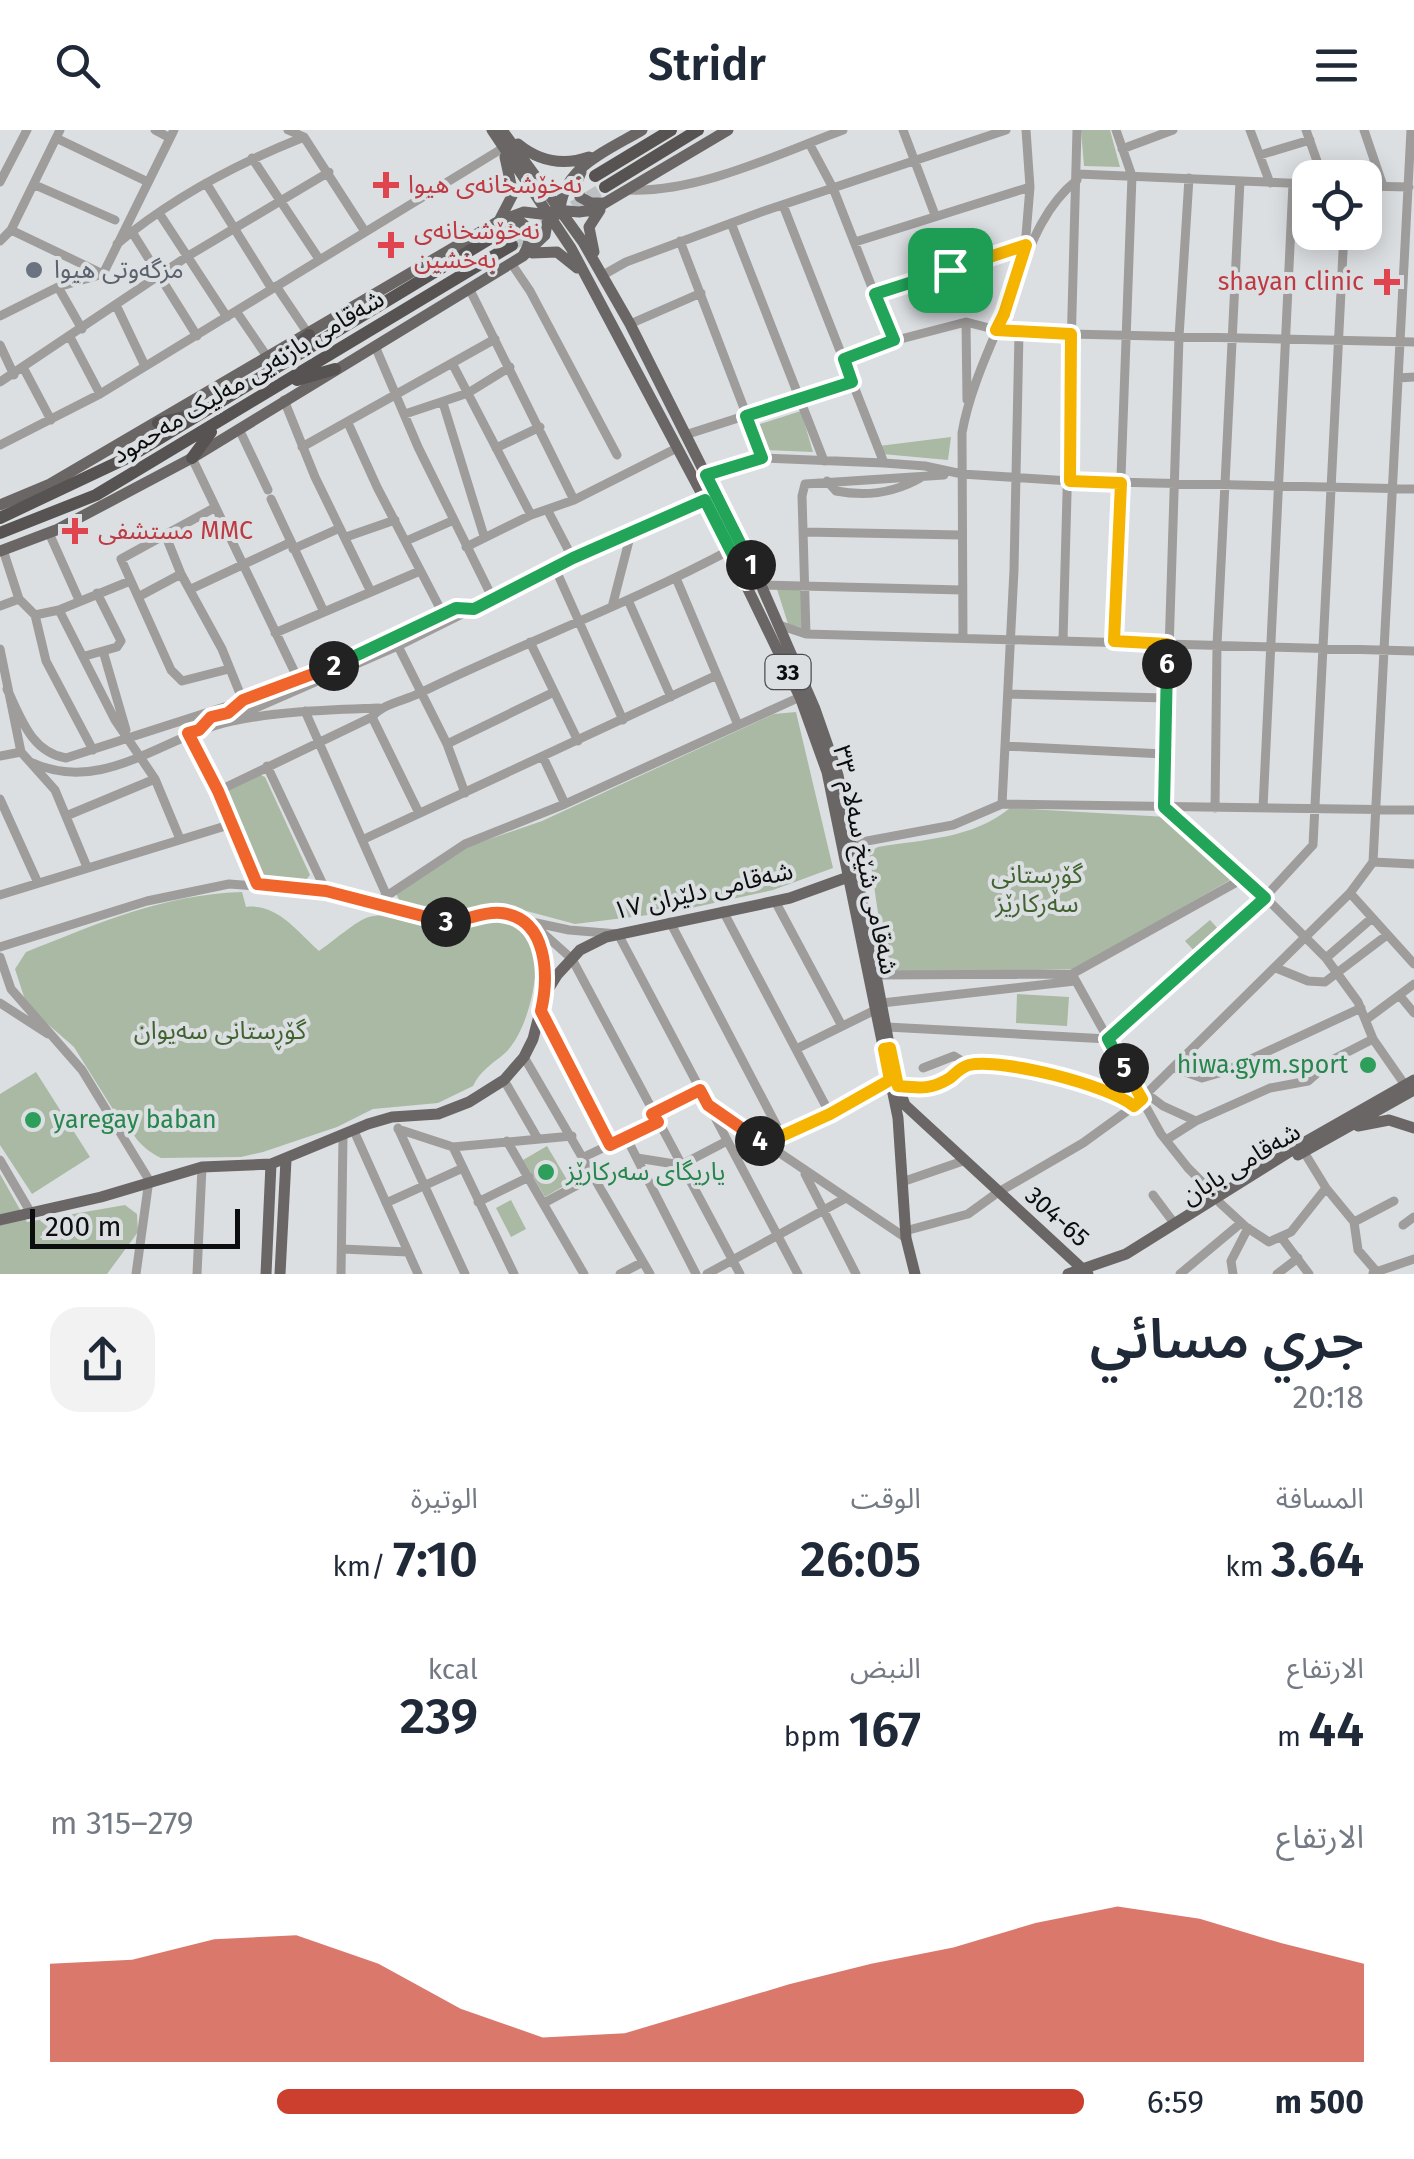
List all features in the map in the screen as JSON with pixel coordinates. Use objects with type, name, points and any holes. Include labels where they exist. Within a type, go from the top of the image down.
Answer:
[{"type":"highway","points":[[600,182],[672,130]]},
{"type":"highway","points":[[600,182],[698,130]]},
{"type":"highway","name":"شەقامی بازنەیی مەلیک مەحمود","points":[[0,532],[11,519],[201,414],[268,365],[501,225]]},
{"type":"highway","name":"شەقامی بازنەیی مەلیک مەحمود","points":[[11,519],[96,495],[512,245]]},
{"type":"highway","points":[[268,365],[309,334]]},
{"type":"highway","points":[[280,384],[336,369]]},
{"type":"highway","points":[[158,422],[201,414]]},
{"type":"highway","points":[[192,458],[217,424]]},
{"type":"main road","name":"شەقامی شێخ سەلام ٣٣","points":[[492,130],[537,189]]},
{"type":"main road","name":"شەقامی شێخ سەلام ٣٣","points":[[502,130],[554,214],[601,272],[630,324],[706,475],[755,586],[827,772],[877,974],[878,1007],[887,1027],[887,1048]]},
{"type":"main road","points":[[502,130],[531,154],[558,162],[585,158],[642,130]]},
{"type":"main road","points":[[2,551],[50,532],[192,458],[523,256],[544,236],[563,188],[600,182],[628,190],[728,130]]},
{"type":"main road","points":[[309,334],[524,212],[586,211],[625,140]]},
{"type":"main road","points":[[501,225],[512,194],[503,148]]},
{"type":"main road","points":[[600,182],[589,226],[601,272]]},
{"type":"main road","points":[[501,225],[516,220],[528,226],[530,240],[523,256]]},
{"type":"main road","name":"شەقامی شێخ سەلام ٣٣","points":[[577,245],[586,276],[730,550],[778,624],[838,775],[853,875],[894,1083],[905,1234],[915,1274]]},
{"type":"main road","points":[[523,256],[557,252],[586,276]]},
{"type":"main road","points":[[0,504],[50,484],[268,365]]},
{"type":"main road","name":"شەقامی دلێران ١٧","points":[[0,1220],[202,1168],[271,1164],[392,1117],[438,1114],[469,1102],[504,1080],[524,1057],[544,996],[557,974],[580,950],[618,934],[776,900],[853,875]]},
{"type":"main road","name":"304-65","points":[[894,1083],[917,1118],[1087,1273]]},
{"type":"main road","points":[[1068,1274],[1087,1273],[1174,1223],[1222,1203],[1410,1087],[1414,1110]]},
{"type":"main road","name":"شەقامی بابان","points":[[1087,1273],[1130,1260],[1410,1087]]},
{"type":"main road","points":[[898,1130],[904,1122],[917,1118]]},
{"type":"main road","points":[[1308,1149],[1372,1121],[1393,1120],[1414,1128]]},
{"type":"main road","points":[[280,1274],[286,1160]]},
{"type":"main road","points":[[266,1274],[271,1164]]},
{"type":"street","points":[[0,182],[27,130]]},
{"type":"street","points":[[0,316],[58,287],[103,274],[172,134],[155,130]]},
{"type":"street","points":[[288,130],[304,137],[364,230]]},
{"type":"street","points":[[628,190],[679,186],[843,130]]},
{"type":"street","points":[[903,130],[935,215]]},
{"type":"street","points":[[601,272],[680,241],[1006,130]]},
{"type":"street","points":[[1021,267],[1030,188],[1026,130]]},
{"type":"street","points":[[1063,640],[1078,130]]},
{"type":"street","points":[[1114,641],[1132,176],[1116,130]]},
{"type":"street","points":[[1122,149],[1173,130]]},
{"type":"street","points":[[1250,130],[1270,183]]},
{"type":"street","points":[[1364,130],[1383,186],[1409,187]]},
{"type":"street","points":[[708,1105],[844,1199],[905,1234],[968,1214],[997,1192],[1083,1143],[1141,1100],[1350,893],[1373,862],[1397,342],[1410,234],[1411,130]]},
{"type":"street","points":[[0,242],[11,230],[58,134],[148,182]]},
{"type":"street","points":[[1260,155],[1308,135],[1317,160]]},
{"type":"street","points":[[128,230],[252,158],[304,137]]},
{"type":"street","points":[[809,143],[833,188],[894,340]]},
{"type":"street","points":[[0,445],[100,394],[503,148]]},
{"type":"street","points":[[252,158],[318,260]]},
{"type":"street","points":[[0,382],[188,256],[329,172]]},
{"type":"street","points":[[962,638],[962,433],[968,402],[1021,267],[1062,192],[1077,177],[1292,184]]},
{"type":"street","points":[[1188,178],[1178,336],[1164,807],[1326,958],[1368,1019],[1373,1039],[1410,1087]]},
{"type":"street","points":[[1215,808],[1217,645],[1240,181]]},
{"type":"street","points":[[206,183],[309,334]]},
{"type":"street","points":[[35,185],[115,220]]},
{"type":"street","points":[[854,242],[1030,188]]},
{"type":"street","points":[[783,205],[884,463]]},
{"type":"street","points":[[1263,808],[1292,206]]},
{"type":"street","points":[[159,213],[268,365]]},
{"type":"street","points":[[732,223],[824,461]]},
{"type":"street","points":[[11,230],[103,274]]},
{"type":"street","points":[[128,230],[197,336]]},
{"type":"street","points":[[680,241],[762,458]]},
{"type":"street","points":[[875,294],[1026,245]]},
{"type":"street","points":[[887,1027],[1108,1039],[1265,898],[1313,844],[1343,250]]},
{"type":"street","points":[[511,263],[530,291],[617,456]]},
{"type":"street","points":[[1402,282],[1414,283]]},
{"type":"street","points":[[58,287],[82,329]]},
{"type":"street","points":[[469,288],[574,500]]},
{"type":"street","points":[[630,324],[701,294]]},
{"type":"street","points":[[116,306],[145,366]]},
{"type":"street","points":[[844,359],[894,340],[966,322],[1019,332],[1414,342]]},
{"type":"street","points":[[966,322],[968,402]]},
{"type":"street","points":[[1002,804],[1019,332]]},
{"type":"street","points":[[70,337],[100,394]]},
{"type":"street","points":[[302,446],[495,338]]},
{"type":"street","points":[[0,344],[14,374]]},
{"type":"street","points":[[375,346],[493,599]]},
{"type":"street","points":[[452,363],[530,515]]},
{"type":"street","points":[[405,414],[468,393],[510,367]]},
{"type":"street","points":[[24,368],[51,420]]},
{"type":"street","points":[[1398,378],[1414,378]]},
{"type":"street","points":[[685,435],[852,382]]},
{"type":"street","points":[[284,400],[371,592]]},
{"type":"street","points":[[443,403],[484,536]]},
{"type":"street","points":[[348,423],[443,614]]},
{"type":"street","points":[[496,448],[540,428]]},
{"type":"street","points":[[239,429],[324,612]]},
{"type":"street","points":[[466,546],[530,515],[574,500],[677,448]]},
{"type":"street","points":[[192,458],[298,680]]},
{"type":"street","points":[[706,475],[762,458],[925,466],[962,474]]},
{"type":"street","points":[[794,660],[796,645],[806,634],[805,484],[962,474],[1121,483],[1414,489]]},
{"type":"street","points":[[236,720],[398,646],[573,558],[705,500]]},
{"type":"street","points":[[406,541],[475,506]]},
{"type":"street","points":[[214,508],[122,558],[171,670],[182,682],[229,668]]},
{"type":"street","points":[[548,511],[573,558]]},
{"type":"street","points":[[191,589],[240,564],[291,546],[395,520]]},
{"type":"street","points":[[50,532],[79,600]]},
{"type":"street","points":[[804,532],[961,535]]},
{"type":"street","points":[[612,607],[631,533]]},
{"type":"street","points":[[165,534],[180,574],[191,589],[243,700]]},
{"type":"street","points":[[218,791],[471,667],[628,600],[730,550]]},
{"type":"street","points":[[2,551],[19,600],[35,615],[46,662],[93,750]]},
{"type":"street","points":[[556,568],[623,720]]},
{"type":"street","points":[[275,633],[420,571]]},
{"type":"street","points":[[138,597],[180,574]]},
{"type":"street","points":[[676,578],[738,726]]},
{"type":"street","points":[[35,615],[59,610],[130,581]]},
{"type":"street","points":[[755,586],[962,590]]},
{"type":"street","points":[[84,656],[117,647],[121,642],[97,593]]},
{"type":"street","points":[[0,606],[19,600]]},
{"type":"street","points":[[628,600],[672,697]]},
{"type":"street","points":[[0,648],[7,689],[24,726],[47,753],[66,758],[298,680],[456,608],[474,609]]},
{"type":"street","points":[[59,610],[116,720],[155,779],[180,839]]},
{"type":"street","points":[[778,624],[806,634],[1414,651]]},
{"type":"street","points":[[530,642],[578,741]]},
{"type":"street","points":[[398,646],[447,744],[465,793]]},
{"type":"street","points":[[104,651],[127,736]]},
{"type":"street","points":[[362,840],[717,675]]},
{"type":"street","points":[[7,689],[5,713],[21,752],[55,790],[87,867]]},
{"type":"street","points":[[447,744],[554,692]]},
{"type":"street","points":[[1008,694],[1166,698]]},
{"type":"street","points":[[376,903],[465,844],[800,698]]},
{"type":"street","points":[[194,731],[243,700]]},
{"type":"street","points":[[33,763],[66,773],[96,772],[142,757],[194,731],[236,720],[305,711],[376,713]]},
{"type":"street","points":[[305,711],[386,894]]},
{"type":"street","points":[[376,713],[419,813]]},
{"type":"street","points":[[194,731],[257,884]]},
{"type":"street","points":[[1006,746],[1164,754]]},
{"type":"street","points":[[0,756],[21,752]]},
{"type":"street","points":[[544,756],[564,804]]},
{"type":"street","points":[[266,766],[326,891]]},
{"type":"street","points":[[66,816],[155,779]]},
{"type":"street","points":[[0,799],[38,884]]},
{"type":"street","points":[[851,844],[953,826],[1002,804],[1414,810]]},
{"type":"street","points":[[0,895],[232,824]]},
{"type":"street","points":[[1373,862],[1414,864]]},
{"type":"street","points":[[796,1049],[878,1007],[1073,978],[1244,878]]},
{"type":"street","points":[[0,947],[163,897],[229,884],[326,891],[448,922],[502,913],[569,930],[618,934],[798,1274]]},
{"type":"street","points":[[1350,893],[1414,964]]},
{"type":"street","points":[[776,900],[842,1026]]},
{"type":"street","points":[[723,911],[830,1114]]},
{"type":"street","points":[[1326,958],[1372,918]]},
{"type":"street","points":[[524,921],[572,959],[740,1274]]},
{"type":"street","points":[[524,921],[540,942],[544,996]]},
{"type":"street","points":[[670,922],[782,1136]]},
{"type":"street","points":[[1276,968],[1318,983],[1338,975],[1387,934]]},
{"type":"street","points":[[0,957],[11,988],[82,1070],[149,1180],[136,1274]]},
{"type":"street","points":[[877,974],[1073,978]]},
{"type":"street","points":[[1073,978],[1166,1140],[1244,1226],[1269,1242],[1282,1237],[1291,1232],[1326,1188]]},
{"type":"street","points":[[1368,1019],[1414,984]]},
{"type":"street","points":[[11,988],[0,999],[54,1038]]},
{"type":"street","points":[[1400,996],[1414,1014]]},
{"type":"street","points":[[1174,1068],[1202,1078],[1224,1072],[1361,1008]]},
{"type":"street","points":[[541,1011],[610,1145]]},
{"type":"street","points":[[1166,1140],[1196,1121],[1270,1088],[1308,1081],[1332,1060],[1373,1039]]},
{"type":"street","points":[[923,1068],[954,1056],[969,1065],[1026,1070],[1083,1082],[1163,1106],[1196,1121]]},
{"type":"street","points":[[524,1057],[650,1274]]},
{"type":"street","points":[[736,1158],[894,1083],[924,1089],[935,1087],[969,1065]]},
{"type":"street","points":[[504,1080],[538,1139]]},
{"type":"street","points":[[584,1157],[626,1138],[700,1090]]},
{"type":"street","points":[[392,1117],[465,1274]]},
{"type":"street","points":[[398,1130],[454,1147],[572,1136]]},
{"type":"street","points":[[348,1133],[418,1274]]},
{"type":"street","points":[[340,1274],[348,1133]]},
{"type":"street","points":[[626,1138],[696,1274]]},
{"type":"street","points":[[636,1158],[681,1165],[727,1141]]},
{"type":"street","points":[[507,1142],[584,1274]]},
{"type":"street","points":[[454,1147],[514,1274]]},
{"type":"street","points":[[1308,1149],[1326,1188],[1354,1222],[1358,1250],[1373,1272],[1414,1260]]},
{"type":"street","points":[[0,1160],[32,1213]]},
{"type":"street","points":[[902,1182],[964,1161]]},
{"type":"street","points":[[198,1274],[202,1168]]},
{"type":"street","points":[[386,1203],[463,1168]]},
{"type":"street","points":[[804,1172],[856,1274]]},
{"type":"street","points":[[544,1204],[594,1176]]},
{"type":"street","points":[[478,1202],[529,1178]]},
{"type":"street","points":[[1154,1195],[1174,1223]]},
{"type":"street","points":[[708,1274],[844,1199]]},
{"type":"street","points":[[1354,1222],[1394,1201]]},
{"type":"street","points":[[1403,1225],[1414,1217]]},
{"type":"street","points":[[1180,1274],[1244,1226]]},
{"type":"street","points":[[1233,1274],[1231,1261],[1244,1226]]},
{"type":"street","points":[[1282,1237],[1308,1274]]},
{"type":"street","points":[[342,1249],[408,1252]]},
{"type":"street","points":[[1277,1274],[1298,1258]]},
{"type":"street","points":[[620,1274],[643,1262]]},
{"type":"green space","points":[[1081,130],[1110,130],[1120,167],[1084,166]]},
{"type":"green space","points":[[801,411],[813,452],[765,450],[757,425]]},
{"type":"green space","points":[[951,437],[948,460],[882,454],[879,446]]},
{"type":"green space","points":[[777,589],[801,589],[804,628],[788,624]]},
{"type":"green space","points":[[796,712],[833,868],[773,890],[673,912],[575,924],[508,906],[448,918],[402,907],[396,893],[458,850],[542,821],[774,714]]},
{"type":"green space","points":[[259,774],[265,777],[310,875],[305,881],[262,879],[225,795],[225,791]]},
{"type":"green space","name":"گۆڕستانی سەرکارێز","points":[[1010,808],[1167,817],[1232,879],[1075,969],[887,974],[869,852],[878,847],[964,832]]},
{"type":"green space","name":"گۆڕستانی سەیوان","points":[[242,892],[246,907],[277,914],[319,951],[358,922],[377,915],[450,926],[482,920],[508,923],[525,937],[534,959],[533,993],[520,1031],[510,1048],[473,1086],[438,1103],[373,1109],[337,1127],[241,1157],[161,1158],[137,1139],[122,1111],[114,1111],[74,1047],[27,1006],[15,969],[26,952],[131,912],[184,899]]},
{"type":"green space","points":[[1210,920],[1220,931],[1196,953],[1185,941]]},
{"type":"green space","points":[[1017,994],[1069,997],[1067,1026],[1016,1023]]},
{"type":"green space","name":"yaregay baban","points":[[36,1072],[90,1157],[32,1194],[0,1145],[0,1094]]},
{"type":"green space","name":"یاریگای سەرکارێز","points":[[547,1146],[569,1183],[545,1197],[523,1160]]},
{"type":"green space","points":[[0,1174],[27,1222],[125,1205],[137,1214],[138,1232],[107,1274],[0,1274]]},
{"type":"green space","points":[[511,1200],[526,1229],[511,1237],[496,1208]]},
{"type":"tunnel","points":[[512,245],[605,187]]},
{"type":"place","name":"نەخۆشخانەی هیوا","points":[[386,185]]},
{"type":"place","name":"نەخۆشخانەی بەخشین","points":[[391,245]]},
{"type":"place","name":"مزگەوتی هیوا","points":[[34,270]]},
{"type":"place","name":"shayan clinic","points":[[1387,282]]},
{"type":"place","name":"مستشفى MMC","points":[[75,531]]},
{"type":"place","name":"hiwa.gym.sport","points":[[1368,1065]]},
{"type":"place","name":"yaregay baban","points":[[33,1120]]},
{"type":"place","name":"یاریگای سەرکارێز","points":[[546,1172]]},
{"type":"route","points":[[1026,245],[1011,298],[996,330],[1071,334],[1070,481],[1121,483],[1114,641],[1167,644],[1164,807],[1265,898],[1108,1039],[1142,1099],[1134,1106],[1104,1088],[982,1064],[962,1068],[935,1087],[898,1086],[890,1048],[884,1049],[890,1080],[830,1114],[764,1144],[708,1105],[700,1090],[652,1114],[658,1122],[610,1145],[541,1011],[543,955],[540,942],[524,921],[502,913],[448,922],[326,891],[257,884],[218,791],[188,733],[199,730],[211,717],[238,707],[243,700],[326,670],[456,608],[474,609],[573,558],[705,500],[744,580],[751,581],[756,576],[706,475],[762,458],[746,416],[852,382],[844,359],[894,340],[875,294],[950,270],[1026,245]]}]
